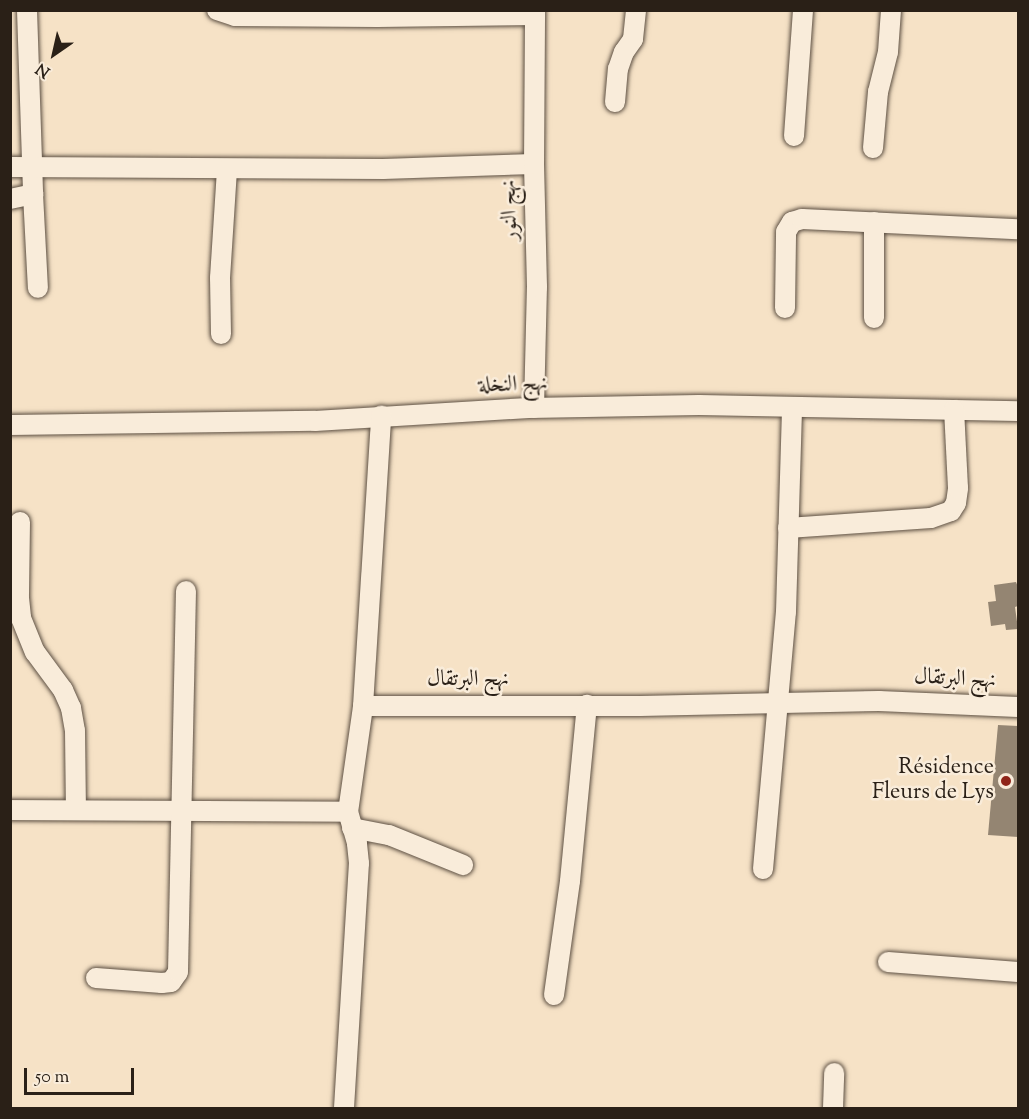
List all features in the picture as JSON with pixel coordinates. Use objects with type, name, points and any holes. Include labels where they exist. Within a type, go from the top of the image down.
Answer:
[{"type":"street","points":[[27,10],[38,288]]},
{"type":"street","points":[[217,10],[235,16],[535,13]]},
{"type":"street","points":[[615,102],[618,69],[624,52],[633,39],[636,10]]},
{"type":"street","points":[[794,136],[803,10]]},
{"type":"street","points":[[873,148],[878,92],[888,52],[891,10]]},
{"type":"street","name":"نهج النور","points":[[534,408],[537,287],[534,164],[535,13]]},
{"type":"street","points":[[10,167],[383,169],[534,164]]},
{"type":"street","points":[[221,334],[220,278],[227,169]]},
{"type":"street","points":[[10,199],[33,194]]},
{"type":"street","points":[[785,308],[786,232],[792,222],[802,219],[1018,229]]},
{"type":"street","points":[[874,222],[874,318]]},
{"type":"street","name":"نهج النخلة","points":[[10,425],[315,421],[534,408],[699,405],[1018,411]]},
{"type":"street","points":[[763,869],[780,703],[792,406]]},
{"type":"street","points":[[788,528],[931,518],[951,512],[956,503],[958,488],[954,410]]},
{"type":"street","points":[[344,1108],[359,863],[350,820],[363,706],[381,416]]},
{"type":"street","points":[[20,522],[21,618],[35,652],[63,690],[71,708],[75,731],[76,810]]},
{"type":"street","points":[[96,978],[162,983],[175,979],[178,972],[186,591]]},
{"type":"street","name":"نهج البرتقال","points":[[363,706],[923,702],[1018,707]]},
{"type":"street","points":[[554,995],[570,881],[586,705]]},
{"type":"street","points":[[10,810],[182,812],[350,820],[463,865]]},
{"type":"street","points":[[888,962],[1018,972]]},
{"type":"street","points":[[833,1108],[834,1073]]},
{"type":"building","points":[[1016,582],[1018,606],[1015,607],[1018,629],[1006,630],[1005,624],[991,626],[988,602],[996,601],[994,585]]},
{"type":"building","name":"Résidence Fleurs de Lys","points":[[998,725],[1018,726],[1018,837],[988,835]]},
{"type":"place","name":"Résidence Fleurs de Lys","points":[[1006,781]]}]
